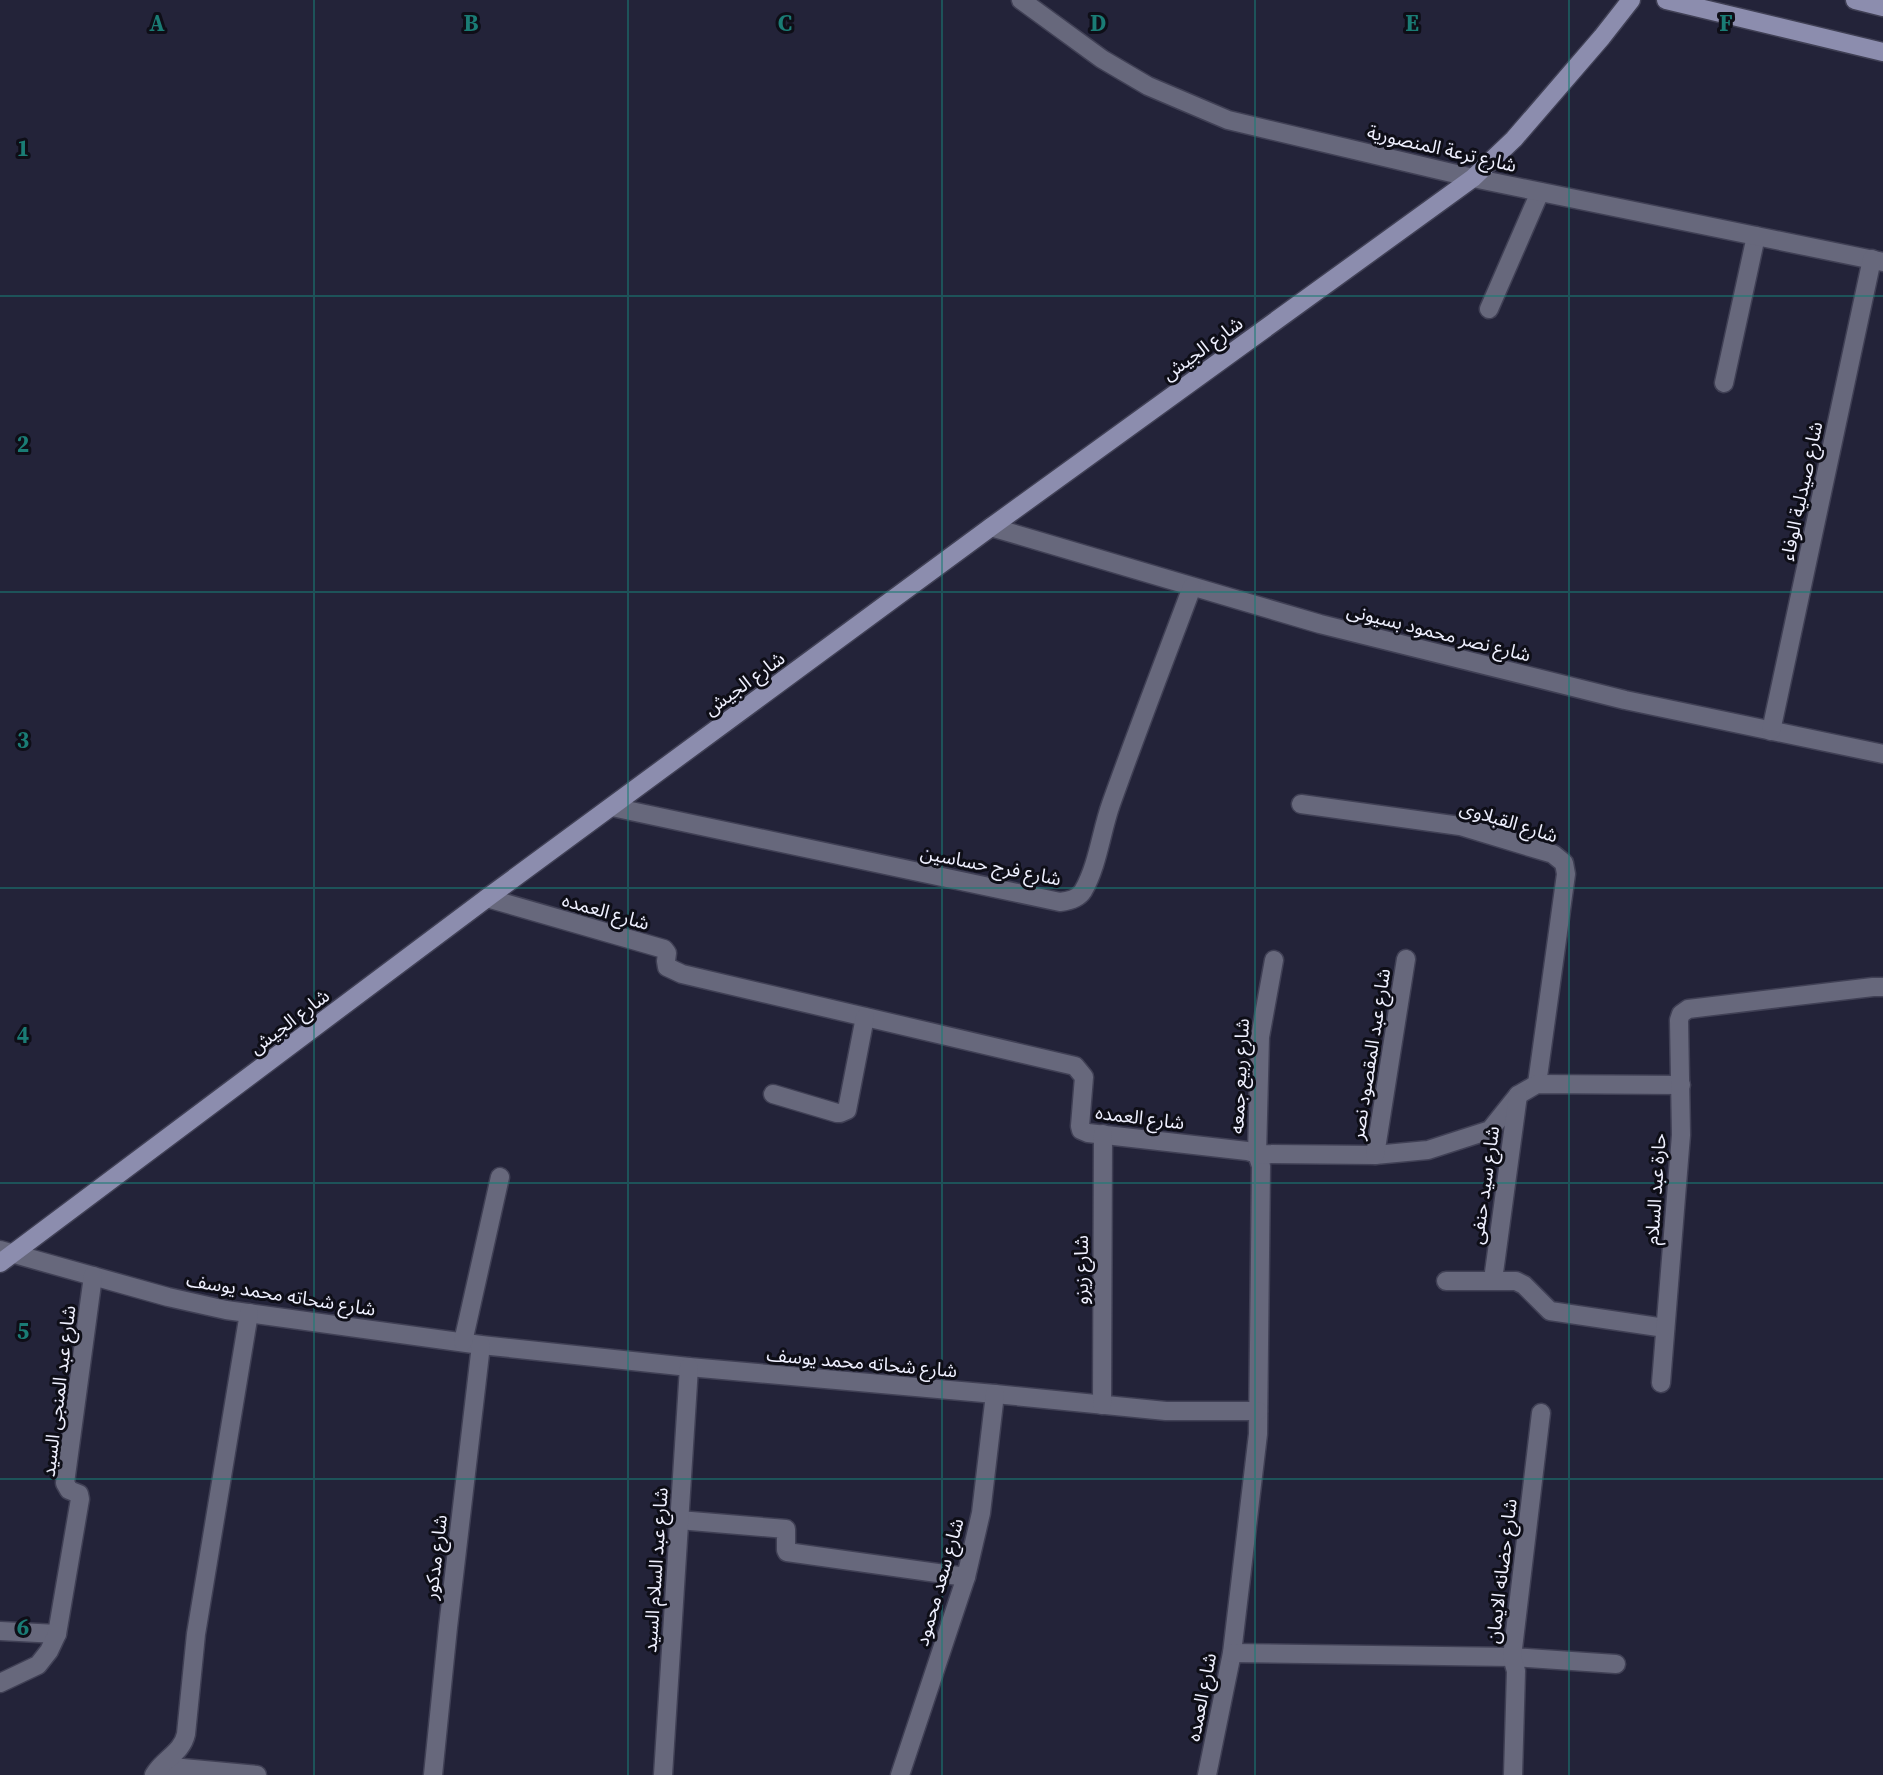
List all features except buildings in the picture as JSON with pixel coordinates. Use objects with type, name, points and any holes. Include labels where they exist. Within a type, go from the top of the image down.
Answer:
[{"type":"street","name":"شارع ترعة المنصورية","points":[[1021,0],[1113,66],[1148,86],[1228,120],[1473,178],[1877,260]]},
{"type":"street","name":"شارع الجيش","points":[[4,1256],[991,527],[1473,178],[1514,139],[1631,0]]},
{"type":"street","points":[[1666,0],[1883,52]]},
{"type":"street","points":[[1855,0],[1883,7]]},
{"type":"street","points":[[1489,309],[1540,192]]},
{"type":"street","points":[[1724,383],[1756,236]]},
{"type":"street","name":"شارع صيدلية الوفاء","points":[[1771,731],[1877,260]]},
{"type":"street","name":"شارع نصر محمود بسيونى","points":[[991,527],[1373,638],[1625,700],[1883,754]]},
{"type":"street","name":"شارع فرج حساسين","points":[[612,807],[1060,902],[1070,901],[1083,891],[1090,875],[1109,808],[1192,587]]},
{"type":"street","name":"شارع القبلاوى","points":[[1301,804],[1460,826],[1553,854],[1564,863],[1566,874],[1537,1084]]},
{"type":"street","name":"شارع العمده","points":[[487,898],[664,949],[667,953],[667,967],[682,974],[1075,1066],[1084,1077],[1081,1130],[1088,1133],[1257,1154],[1261,1166],[1258,1434],[1232,1653],[1207,1775]]},
{"type":"street","name":"شارع عبد المقصود نصر","points":[[1375,1155],[1406,959]]},
{"type":"street","name":"شارع ربيع جمعه","points":[[1257,1154],[1260,1037],[1274,960]]},
{"type":"street","name":"حارة عبد السلام","points":[[1661,1382],[1681,1135],[1681,1014],[1688,1009],[1883,987]]},
{"type":"street","points":[[773,1094],[837,1113],[846,1110],[865,1017]]},
{"type":"street","points":[[1257,1154],[1375,1155],[1428,1150],[1490,1130],[1518,1095],[1537,1084],[1681,1085]]},
{"type":"street","name":"شارع سيد حنفى","points":[[1493,1280],[1518,1095]]},
{"type":"street","name":"شارع زيزو","points":[[1102,1405],[1103,1134]]},
{"type":"street","points":[[472,1344],[500,1177]]},
{"type":"street","name":"شارع شحاته محمد يوسف","points":[[4,1256],[93,1276],[168,1297],[249,1313],[472,1344],[1166,1411],[1258,1411]]},
{"type":"street","name":"شارع عبد المنجى السيد","points":[[0,1684],[37,1665],[49,1651],[57,1634],[80,1503],[79,1494],[69,1490],[65,1483],[93,1276]]},
{"type":"street","points":[[1446,1281],[1516,1281],[1524,1285],[1550,1311],[1665,1328]]},
{"type":"street","points":[[157,1770],[181,1748],[186,1734],[196,1634],[249,1313]]},
{"type":"street","name":"شارع مدكور","points":[[433,1775],[472,1344]]},
{"type":"street","name":"شارع عبد السلام السيد","points":[[663,1775],[690,1367]]},
{"type":"street","name":"شارع سعد محمود","points":[[900,1775],[966,1577],[981,1513],[995,1394]]},
{"type":"street","name":"شارع حضانه الايمان","points":[[1513,1775],[1516,1671],[1512,1657],[1541,1413]]},
{"type":"street","points":[[679,1520],[786,1530],[788,1552],[966,1577]]},
{"type":"street","points":[[0,1631],[57,1634]]},
{"type":"street","points":[[1232,1653],[1512,1657],[1616,1664]]},
{"type":"street","points":[[157,1770],[257,1775]]}]
